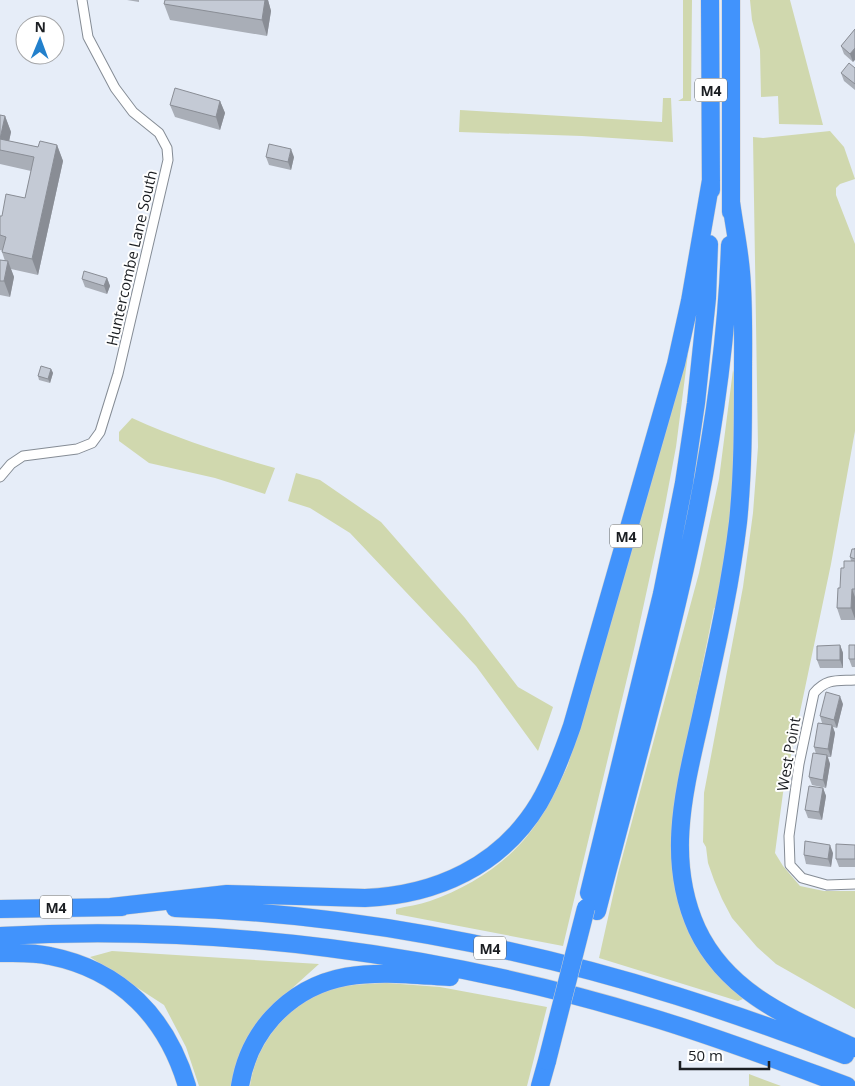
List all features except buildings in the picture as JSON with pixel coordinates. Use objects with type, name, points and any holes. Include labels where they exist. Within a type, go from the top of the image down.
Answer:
[{"type":"highway","name":"M4","points":[[540,1086],[552,1062],[591,909],[662,594],[687,465],[696,403],[707,298],[711,180],[710,0]]},
{"type":"highway","name":"M4","points":[[591,909],[665,652],[688,560],[710,438],[723,342],[730,249],[732,0]]},
{"type":"highway","name":"M4","points":[[111,906],[227,894],[356,898],[387,897],[418,892],[457,876],[481,863],[492,856],[516,833],[538,805],[545,792],[572,726],[676,364],[690,301],[711,180]]},
{"type":"highway","name":"M4","points":[[731,202],[741,271],[742,298],[743,423],[740,501],[735,546],[722,615],[681,813],[680,850],[682,882],[691,914],[706,946],[736,982],[775,1009],[855,1048]]},
{"type":"highway","name":"M4","points":[[0,909],[111,906],[191,909],[324,919],[427,935],[538,959],[676,996],[855,1058]]},
{"type":"highway","name":"M4","points":[[0,936],[112,934],[210,937],[301,945],[408,959],[513,980],[650,1017],[848,1086]]},
{"type":"highway","points":[[0,953],[38,954],[60,958],[94,970],[118,983],[146,1008],[164,1032],[176,1056],[187,1086]]},
{"type":"highway","name":"M4","points":[[240,1086],[250,1051],[270,1020],[293,999],[321,983],[348,976],[378,974],[513,980]]},
{"type":"highway","name":"M4","points":[[552,1062],[552,1086]]},
{"type":"street","name":"Huntercombe Lane South","points":[[0,477],[11,464],[23,456],[77,449],[92,443],[100,432],[118,374],[168,160],[167,148],[159,133],[133,112],[115,88],[88,37],[82,0]]},
{"type":"street","name":"West Point","points":[[855,680],[834,681],[822,684],[814,693],[799,764],[789,836],[790,865],[802,878],[827,885],[855,884]]},
{"type":"green space","points":[[683,0],[692,0],[691,101],[678,101],[683,98]]},
{"type":"green space","points":[[750,0],[790,0],[823,125],[779,124],[778,96],[761,97],[760,50],[752,20]]},
{"type":"green space","points":[[663,98],[671,98],[673,142],[582,136],[459,132],[460,110],[662,122]]},
{"type":"green space","points":[[830,131],[844,147],[855,179],[840,184],[836,188],[836,195],[855,244],[855,431],[831,564],[783,793],[775,853],[800,886],[824,891],[855,891],[855,1009],[776,964],[757,947],[732,918],[722,899],[708,863],[706,847],[703,842],[704,793],[743,587],[753,513],[758,447],[753,137],[763,138]]},
{"type":"green space","points":[[690,338],[676,447],[663,516],[635,645],[563,946],[396,914],[396,909],[444,896],[496,866],[528,835],[540,819],[555,792],[568,765]]},
{"type":"green space","points":[[733,370],[735,376],[736,443],[730,522],[718,608],[714,608],[674,804],[671,857],[673,876],[722,978],[743,999],[738,1001],[599,958],[618,873],[699,573],[719,479]]},
{"type":"green space","points":[[132,418],[202,446],[275,468],[265,494],[215,478],[149,463],[119,441],[119,432]]},
{"type":"green space","points":[[296,473],[320,480],[381,522],[465,618],[518,687],[553,707],[538,751],[476,666],[350,533],[310,508],[288,501]]},
{"type":"green space","points":[[112,951],[319,964],[288,992],[250,1034],[234,1069],[233,1086],[199,1086],[186,1047],[164,1005],[90,957]]},
{"type":"green space","points":[[387,983],[440,987],[547,1007],[527,1086],[250,1086],[258,1056],[266,1042],[275,1028],[298,1006],[312,997],[333,989]]},
{"type":"green space","points":[[749,1074],[781,1086],[749,1086]]}]
